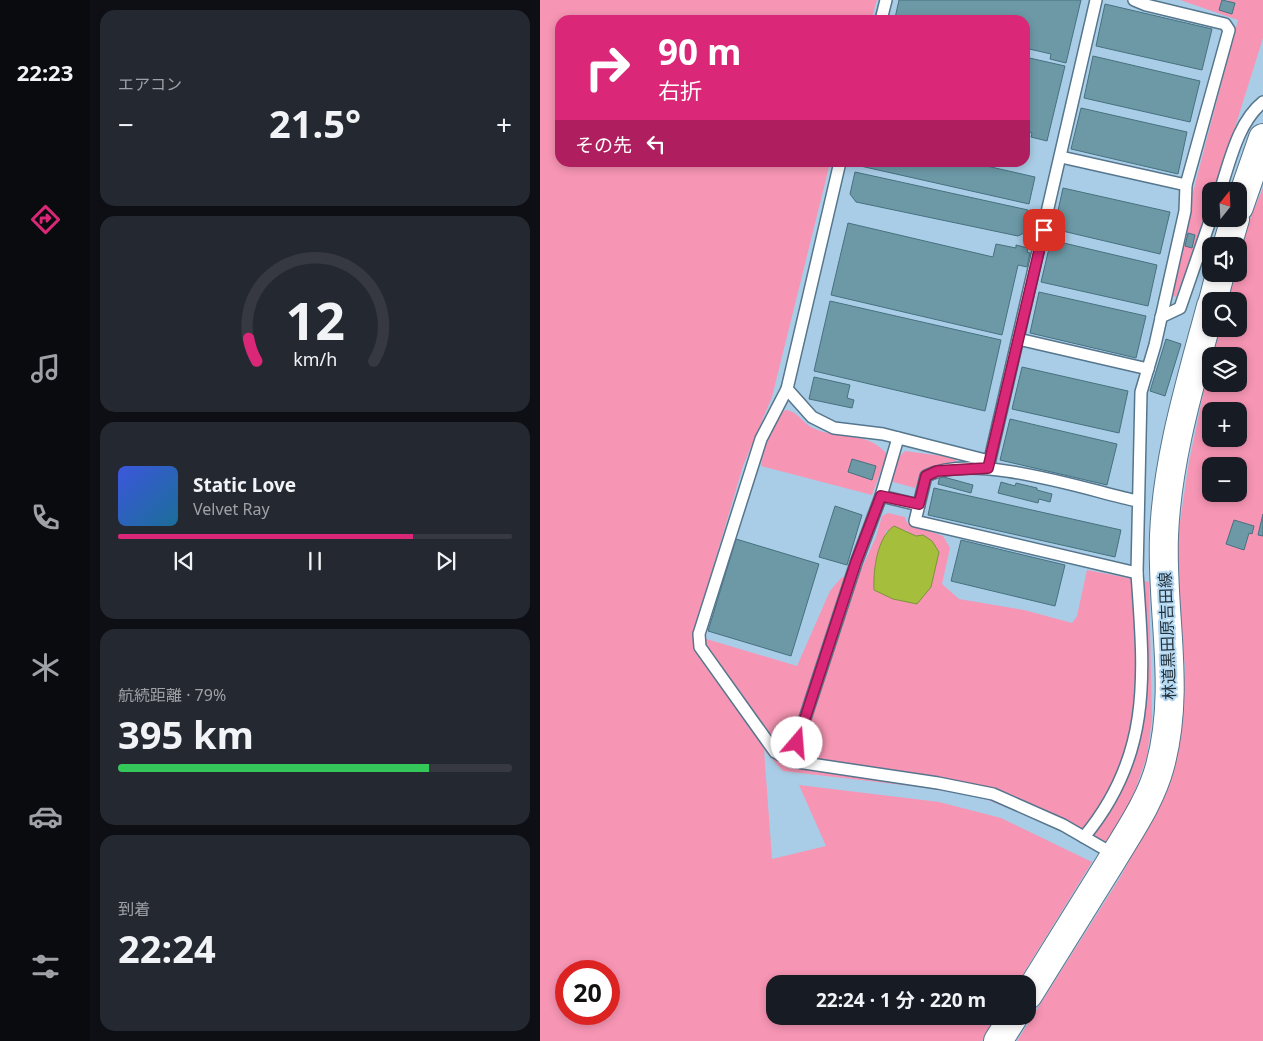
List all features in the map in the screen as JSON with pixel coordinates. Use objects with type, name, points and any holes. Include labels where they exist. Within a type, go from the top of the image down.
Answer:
[{"type":"street","points":[[1248,182],[1263,138]]},
{"type":"street","name":"林道黒田原吉田線","points":[[1036,981],[1139,815],[1160,767],[1169,716],[1171,661],[1165,526],[1172,468],[1182,417],[1203,337]]},
{"type":"street","points":[[998,1041],[1008,1025]]},
{"type":"lane","points":[[882,15],[886,0]]},
{"type":"lane","points":[[988,465],[1096,0]]},
{"type":"lane","points":[[1084,837],[1104,812],[1120,783],[1131,754],[1138,726],[1141,646],[1137,573],[1137,501],[1142,430],[1140,408],[1142,392],[1185,211],[1186,185],[1229,30],[1225,24],[1146,5],[1134,0]]},
{"type":"lane","points":[[1223,182],[1238,137],[1254,109],[1263,102]]},
{"type":"lane","points":[[1061,157],[1186,185]]},
{"type":"lane","points":[[839,167],[787,389],[761,439],[699,634],[700,647],[775,752],[791,761],[938,783],[993,794],[1034,810],[1115,856]]},
{"type":"lane","points":[[1161,317],[1180,308],[1208,228]]},
{"type":"lane","points":[[1018,340],[1148,370]]},
{"type":"lane","points":[[787,389],[812,417],[834,428],[898,438],[998,468],[1137,501]]},
{"type":"lane","points":[[791,761],[856,562],[881,496],[898,438]]},
{"type":"lane","points":[[988,465],[937,471],[926,476],[915,521],[1137,573]]},
{"type":"lane","points":[[881,496],[919,504]]},
{"type":"shaded area","points":[[540,0],[877,0],[872,15],[555,15],[555,167],[829,167],[772,397],[743,466],[693,635],[797,666],[830,591],[841,578],[862,568],[876,537],[882,516],[888,513],[905,517],[907,523],[943,536],[950,548],[942,584],[959,599],[1024,610],[1072,623],[1077,616],[1087,570],[1149,582],[1152,719],[1147,756],[1132,799],[1103,854],[1051,826],[981,797],[920,787],[783,771],[764,750],[772,859],[826,846],[799,785],[939,802],[1001,818],[1092,862],[1023,975],[766,975],[766,1025],[992,1025],[982,1041],[540,1041]],"holes":[[[906,530],[913,535],[923,535],[932,541],[874,590],[876,568],[886,531]]]},
{"type":"shaded area","points":[[1180,0],[1222,0],[1219,10],[1232,14],[1235,3],[1226,0],[1263,0],[1263,38],[1218,182],[1202,182],[1202,227],[1176,297],[1172,296],[1188,228],[1192,196],[1238,20]]},
{"type":"shaded area","points":[[1263,188],[1263,1041],[1017,1041],[1027,1025],[1036,1025],[1036,1011],[1121,876],[1168,787],[1181,726],[1185,668],[1178,587],[1178,536],[1189,462],[1204,392],[1247,392],[1247,347],[1214,347],[1217,337],[1247,337],[1247,292],[1229,292],[1232,282],[1247,282],[1247,237],[1244,237]]},
{"type":"shaded area","points":[[785,410],[796,414],[808,425],[821,431],[861,438],[879,446],[887,454],[872,495],[761,466],[768,436],[775,422]]},
{"type":"shaded area","points":[[905,451],[957,458],[955,465],[939,465],[922,472],[915,488],[890,481],[898,458]]},
{"type":"shaded area","points":[[894,526],[916,536],[923,535],[932,541],[939,552],[931,587],[917,604],[893,599],[874,590],[877,555],[888,531]]},
{"type":"building","points":[[899,0],[1081,0],[1066,63],[1050,59],[1051,54],[1030,49],[1030,15],[896,15]]},
{"type":"building","points":[[1222,0],[1235,3],[1232,14],[1219,10]]},
{"type":"building","points":[[1105,4],[1212,29],[1202,70],[1096,46]]},
{"type":"building","points":[[1093,56],[1200,81],[1190,122],[1084,98]]},
{"type":"building","points":[[1030,58],[1065,66],[1047,141],[1031,137],[1032,133],[1030,132]]},
{"type":"building","points":[[1081,108],[1187,132],[1178,174],[1071,149]]},
{"type":"building","points":[[865,167],[991,167],[1035,177],[1029,204]]},
{"type":"building","points":[[855,172],[1028,210],[1024,233],[1018,236],[856,202],[850,194]]},
{"type":"building","points":[[1063,188],[1170,212],[1160,254],[1054,229]]},
{"type":"building","points":[[848,223],[993,257],[996,244],[1028,248],[1027,252],[1030,253],[1027,267],[1018,265],[1002,335],[831,295]]},
{"type":"building","points":[[1188,233],[1195,235],[1192,248],[1185,246]]},
{"type":"building","points":[[1051,240],[1157,265],[1148,306],[1041,282]]},
{"type":"building","points":[[1039,292],[1146,316],[1136,358],[1030,333]]},
{"type":"building","points":[[830,301],[1001,340],[985,411],[814,371]]},
{"type":"building","points":[[1166,339],[1181,344],[1165,396],[1150,391]]},
{"type":"building","points":[[1022,367],[1128,391],[1119,433],[1012,409]]},
{"type":"building","points":[[814,377],[850,385],[847,398],[854,400],[852,408],[809,399]]},
{"type":"building","points":[[1010,419],[1117,444],[1107,485],[1000,460]]},
{"type":"building","points":[[852,459],[876,466],[872,480],[848,472]]},
{"type":"building","points":[[940,476],[973,485],[971,493],[938,484]]},
{"type":"building","points":[[1001,482],[1015,486],[1016,483],[1052,494],[1050,502],[1039,499],[1038,503],[998,493]]},
{"type":"building","points":[[934,488],[1121,530],[1115,557],[928,515]]},
{"type":"building","points":[[835,506],[862,515],[847,565],[819,557]]},
{"type":"building","points":[[1263,514],[1263,536],[1258,535]]},
{"type":"building","points":[[1234,520],[1254,526],[1252,534],[1249,533],[1244,550],[1226,544]]},
{"type":"building","points":[[736,539],[819,564],[791,656],[708,631]]},
{"type":"building","points":[[961,540],[1065,565],[1055,606],[951,581]]},
{"type":"route","points":[[797,743],[856,562],[881,496],[919,504],[926,476],[937,471],[988,468],[1044,230]]}]
